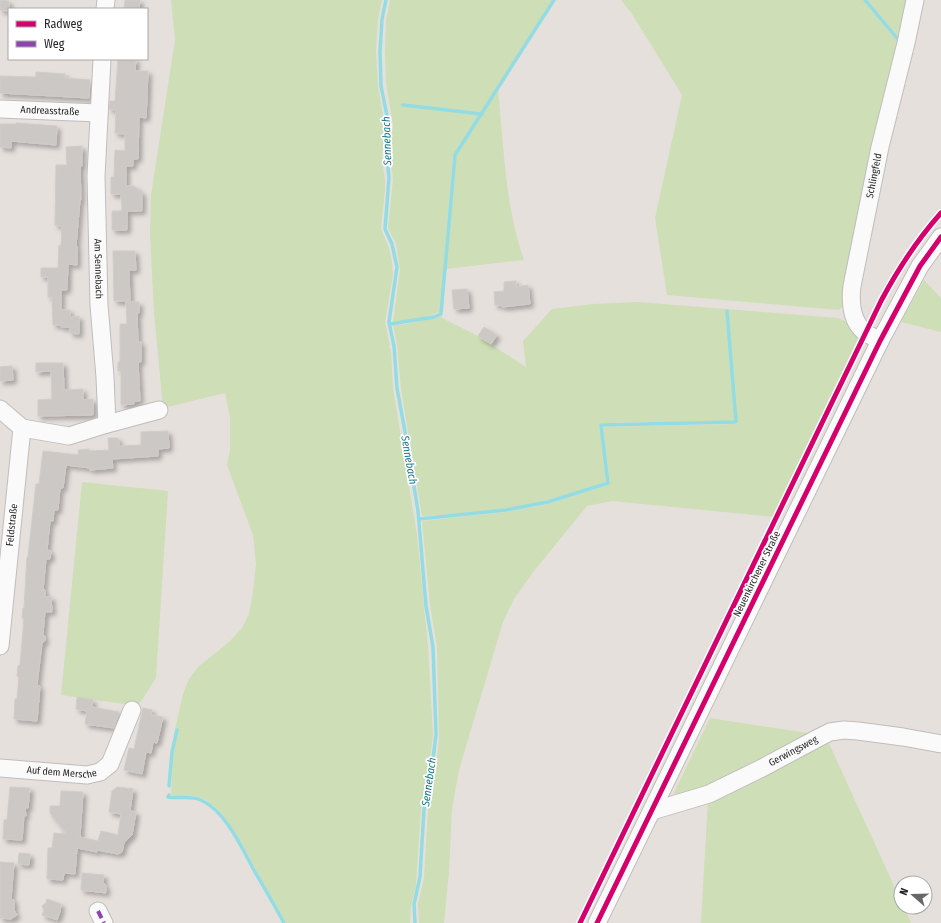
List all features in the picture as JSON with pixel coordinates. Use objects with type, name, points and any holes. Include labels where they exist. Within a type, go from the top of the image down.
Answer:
[{"type":"street","name":"Schlingfeld","points":[[880,341],[866,334],[858,326],[850,302],[880,147],[915,0]]},
{"type":"street","name":"Am Sennebach","points":[[102,60],[96,176],[99,305],[107,424]]},
{"type":"street","name":"Andreasstraße","points":[[0,109],[99,114]]},
{"type":"street","name":"Neuenkirchener Straße","points":[[597,923],[880,341],[920,266],[941,237]]},
{"type":"street","points":[[0,410],[22,428],[69,436],[159,410]]},
{"type":"street","name":"Feldstraße","points":[[0,646],[22,428]]},
{"type":"street","name":"Auf dem Mersche","points":[[0,768],[87,775],[100,772],[110,764],[132,710]]},
{"type":"street","name":"Gerwingsweg","points":[[652,811],[709,794],[830,732],[844,730],[858,731],[941,744]]},
{"type":"green space","points":[[171,0],[382,0],[378,19],[376,51],[378,86],[385,128],[382,158],[385,190],[381,229],[389,248],[393,275],[385,322],[389,347],[391,349],[393,388],[417,535],[428,647],[433,735],[427,782],[421,809],[416,885],[411,906],[410,923],[286,923],[236,834],[221,813],[213,805],[199,797],[171,795],[173,752],[178,729],[175,729],[183,694],[189,679],[198,667],[229,642],[242,628],[249,614],[256,564],[253,535],[227,465],[230,450],[230,417],[225,393],[163,408],[154,313],[150,233],[151,195],[175,40]]},
{"type":"green space","points":[[390,0],[553,0],[482,112],[402,104],[402,106],[480,115],[453,155],[440,312],[421,318],[393,322],[400,269],[396,244],[388,228],[393,179],[390,157],[393,125],[386,83],[385,53],[386,20]]},
{"type":"green space","points":[[621,0],[863,0],[901,46],[846,303],[839,310],[667,295],[655,218],[682,95],[632,14]]},
{"type":"green space","points":[[867,0],[910,0],[902,42]]},
{"type":"green space","points":[[498,90],[509,198],[524,260],[446,269],[456,156]]},
{"type":"green space","points":[[924,280],[941,298],[941,332],[901,322]]},
{"type":"green space","points":[[638,302],[838,318],[851,324],[862,336],[774,517],[612,501],[587,506],[534,571],[514,599],[503,622],[459,770],[452,809],[449,872],[444,923],[419,923],[418,904],[424,878],[428,810],[434,782],[439,740],[437,647],[430,605],[422,521],[506,512],[549,504],[610,484],[603,427],[737,424],[737,421],[600,423],[607,481],[533,504],[470,513],[422,516],[401,389],[397,345],[393,325],[406,324],[442,316],[442,318],[478,336],[526,367],[523,341],[552,309],[594,304]]},
{"type":"green space","points":[[82,482],[168,491],[156,678],[138,706],[61,695]]},
{"type":"green space","points":[[710,718],[813,734],[704,790],[679,797],[674,793]]},
{"type":"green space","points":[[827,739],[893,883],[893,915],[908,915],[911,923],[701,923],[708,799]]},
{"type":"building","points":[[0,0],[9,1],[8,11],[0,10]]},
{"type":"building","points":[[125,0],[140,0],[139,8],[124,8]]},
{"type":"building","points":[[118,60],[136,60],[135,71],[148,71],[146,118],[139,117],[138,159],[133,159],[133,166],[126,166],[126,186],[134,186],[142,193],[142,211],[127,211],[127,230],[112,230],[112,211],[122,211],[121,194],[111,194],[111,177],[114,177],[115,150],[125,151],[125,134],[115,133],[116,110],[109,109],[110,101],[115,101]]},
{"type":"building","points":[[36,72],[65,74],[65,78],[90,80],[89,98],[0,93],[0,76],[36,77]]},
{"type":"building","points":[[16,123],[57,126],[56,145],[11,141],[11,148],[0,147],[0,124]]},
{"type":"building","points":[[82,146],[82,166],[80,166],[81,200],[76,246],[77,265],[68,264],[67,290],[61,290],[61,310],[70,310],[70,317],[79,316],[79,334],[70,333],[70,327],[53,325],[52,297],[48,297],[48,277],[41,277],[41,268],[58,268],[62,226],[55,225],[56,165],[67,165],[66,147]]},
{"type":"building","points":[[113,251],[135,251],[136,270],[129,270],[130,301],[114,301]]},
{"type":"building","points":[[516,281],[516,287],[528,285],[530,304],[502,307],[502,305],[495,305],[494,292],[504,291],[504,282]]},
{"type":"building","points":[[467,289],[469,308],[454,309],[452,290]]},
{"type":"building","points":[[126,302],[139,302],[139,313],[137,313],[138,342],[141,342],[141,362],[138,362],[140,401],[134,401],[134,404],[121,405],[121,371],[118,371],[118,362],[120,362],[120,324],[127,324]]},
{"type":"building","points":[[484,327],[497,335],[491,344],[478,336]]},
{"type":"building","points":[[36,363],[63,363],[64,390],[83,389],[83,400],[93,399],[93,415],[38,416],[38,400],[52,399],[51,371],[36,372]]},
{"type":"building","points":[[12,366],[13,380],[0,381],[0,367]]},
{"type":"building","points":[[168,431],[169,448],[158,449],[158,456],[112,459],[113,468],[90,470],[90,468],[66,465],[63,488],[60,488],[58,510],[54,510],[53,521],[50,521],[47,550],[51,551],[50,559],[46,559],[43,590],[45,590],[45,597],[52,597],[52,612],[45,612],[43,634],[45,641],[42,643],[37,685],[40,686],[37,721],[14,719],[15,699],[17,699],[19,678],[17,676],[18,666],[20,665],[24,619],[22,618],[27,557],[36,484],[39,484],[43,451],[79,455],[78,450],[109,450],[108,438],[118,438],[119,446],[141,445],[141,432]]},
{"type":"building","points":[[77,697],[93,700],[92,707],[119,712],[114,728],[85,724],[87,711],[76,709]]},
{"type":"building","points":[[143,708],[152,710],[151,715],[163,717],[157,743],[153,742],[151,753],[146,752],[142,774],[124,770],[129,748],[134,749]]},
{"type":"building","points":[[10,787],[30,788],[28,808],[25,808],[26,816],[24,815],[22,840],[3,839],[4,820],[7,820]]},
{"type":"building","points":[[117,787],[133,789],[130,811],[136,812],[132,835],[124,843],[122,852],[118,854],[77,848],[75,874],[64,873],[63,880],[47,879],[48,848],[52,848],[54,833],[67,834],[50,813],[50,806],[60,806],[61,791],[83,792],[80,837],[98,841],[101,831],[118,835],[121,814],[109,812],[112,791]]},
{"type":"building","points":[[19,853],[30,854],[29,865],[18,864]]},
{"type":"building","points":[[0,862],[14,863],[11,899],[14,900],[14,910],[17,915],[11,919],[0,918]]},
{"type":"building","points":[[82,873],[104,875],[103,882],[106,886],[106,893],[81,890]]},
{"type":"building","points":[[47,899],[61,904],[57,920],[42,915],[44,910],[42,906],[46,903]]},
{"type":"waterway","name":"Sennebach","points":[[386,0],[382,19],[380,52],[381,86],[389,126],[387,158],[389,178],[385,229],[392,244],[397,267],[389,322],[394,346],[397,388],[418,511],[426,606],[433,647],[436,735],[430,782],[424,809],[420,877],[414,904],[415,923]]},
{"type":"waterway","points":[[390,324],[434,317],[441,314],[455,155],[554,0]]},
{"type":"waterway","points":[[865,0],[901,43]]},
{"type":"waterway","points":[[403,105],[482,114]]},
{"type":"waterway","points":[[419,519],[506,510],[548,502],[608,483],[601,425],[736,422],[727,311]]},
{"type":"waterway","points":[[169,786],[172,752],[177,730]]},
{"type":"waterway","points":[[169,795],[168,797],[189,797],[201,800],[210,805],[218,813],[233,832],[284,923]]},
{"type":"marked path","points":[[98,911],[104,923]]},
{"type":"cycle path","points":[[580,923],[881,301],[908,255],[941,213]]},
{"type":"cycle path","points":[[597,923],[880,341],[920,266],[941,237]]}]
